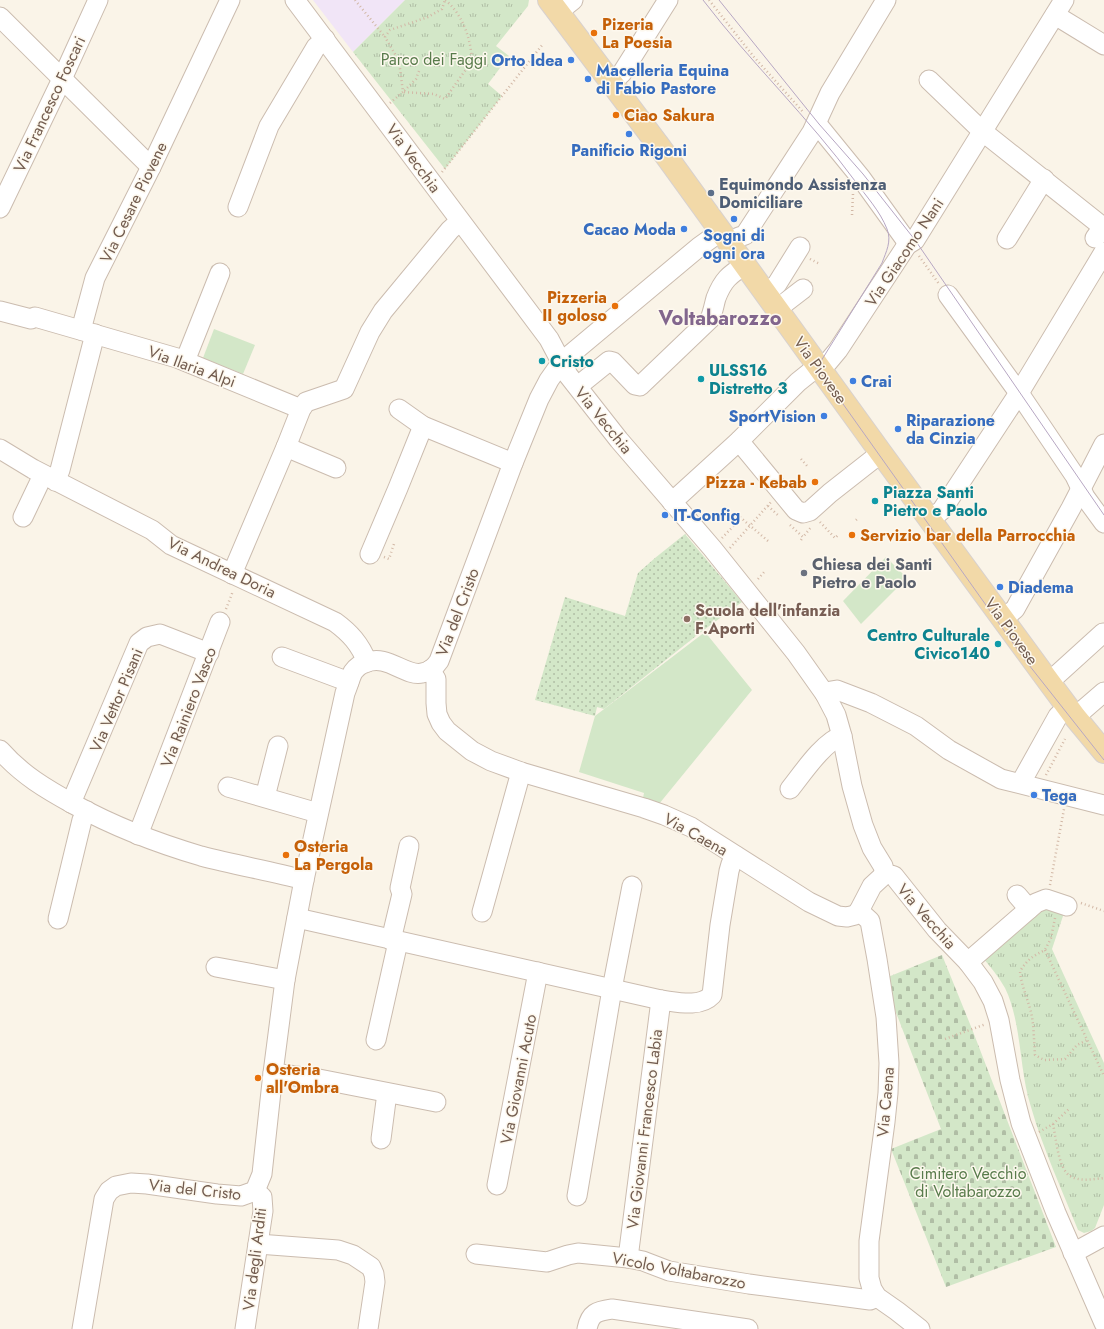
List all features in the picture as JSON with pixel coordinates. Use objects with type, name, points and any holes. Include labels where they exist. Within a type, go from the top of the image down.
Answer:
[{"type":"main road","name":"Via Piovese","points":[[564,3],[611,83],[659,146],[771,302],[1049,682],[1070,719],[1104,752]]},
{"type":"street","name":"Via Francesco Foscari","points":[[0,208],[98,0]]},
{"type":"street","name":"Via Cesare Piovene","points":[[49,478],[60,470],[88,332],[95,278],[151,167],[230,0]]},
{"type":"street","name":"Via Vecchia","points":[[295,0],[549,339],[568,375],[619,440],[672,502],[713,540],[825,694],[836,716],[842,736],[852,786],[863,825],[872,848],[883,866],[885,874],[894,876],[937,930],[968,962],[983,982],[993,1001],[999,1020],[1019,1118],[1027,1142],[1104,1323]]},
{"type":"street","points":[[611,83],[622,74],[668,0]]},
{"type":"street","name":"Via del Cristo","points":[[82,1329],[104,1199],[109,1191],[116,1186],[131,1183],[241,1196],[255,1191],[262,1174],[285,980],[304,880],[345,693],[354,671],[367,662],[376,660],[384,661],[416,674],[423,673],[434,668],[439,661],[513,463],[539,399],[561,362],[585,341],[725,238],[745,235],[817,124],[830,93],[886,0]]},
{"type":"street","name":"Via Giacomo Nani","points":[[672,502],[739,441],[798,382],[828,362],[838,350],[907,245],[914,240],[1059,7],[1104,45]]},
{"type":"street","points":[[0,17],[151,167]]},
{"type":"street","points":[[238,207],[269,126],[316,47],[325,39]]},
{"type":"street","points":[[929,80],[982,130],[1103,227],[1100,245],[1019,393],[942,510],[930,520]]},
{"type":"street","points":[[817,124],[861,178],[907,245]]},
{"type":"street","points":[[1007,239],[1044,179]]},
{"type":"street","points":[[234,580],[301,409],[306,402],[344,389],[370,332],[383,311],[450,230],[460,221]]},
{"type":"street","points":[[771,302],[777,284],[800,247]]},
{"type":"street","points":[[578,386],[609,361],[613,362],[635,385],[640,386],[710,319],[716,299],[725,280],[729,275],[745,265]]},
{"type":"street","points":[[185,361],[220,273]]},
{"type":"street","points":[[771,302],[803,289]]},
{"type":"street","points":[[948,295],[1019,393],[1075,476],[1085,497],[1104,523]]},
{"type":"street","points":[[0,311],[31,319],[35,317],[88,332]]},
{"type":"street","name":"Via Ilaria Alpi","points":[[88,332],[185,361],[301,409]]},
{"type":"street","points":[[399,409],[423,426],[513,463]]},
{"type":"street","points":[[370,554],[423,426]]},
{"type":"street","points":[[739,441],[796,510],[807,512],[881,453]]},
{"type":"street","points":[[1003,619],[1015,609],[1104,444]]},
{"type":"street","points":[[286,447],[336,468]]},
{"type":"street","name":"Via Andrea Doria","points":[[0,449],[49,478],[152,530],[171,545],[234,580],[335,622],[343,628],[359,646],[367,662]]},
{"type":"street","points":[[23,517],[49,478]]},
{"type":"street","name":"Via Rainiero Vasco","points":[[138,835],[220,622]]},
{"type":"street","name":"Via Piovese","points":[[1049,682],[1103,633]]},
{"type":"street","name":"Via Vettor Pisani","points":[[58,919],[82,820],[79,807],[139,643],[147,637],[160,634],[209,653]]},
{"type":"street","points":[[282,658],[349,682]]},
{"type":"street","name":"Via Caena","points":[[430,670],[436,679],[437,714],[441,723],[447,731],[472,751],[491,761],[521,772],[664,815],[691,827],[809,902],[838,916],[848,917],[855,915],[860,911],[870,921],[880,973],[888,1033],[889,1063],[888,1093],[869,1241],[869,1278],[872,1289],[877,1297]]},
{"type":"street","points":[[825,694],[838,690],[871,703],[916,726],[948,750],[1001,779],[1104,805]]},
{"type":"street","points":[[1024,777],[1058,716],[1070,719],[1104,692]]},
{"type":"street","points":[[790,789],[824,748],[835,738],[842,736]]},
{"type":"street","points":[[265,797],[278,746]]},
{"type":"street","points":[[0,750],[20,771],[36,782],[119,828],[200,856],[304,880]]},
{"type":"street","points":[[482,912],[521,772]]},
{"type":"street","points":[[228,787],[318,813]]},
{"type":"street","points":[[376,1040],[395,941],[402,894],[400,888],[409,846]]},
{"type":"street","points":[[297,918],[660,1000],[692,1003],[705,1001],[712,995],[721,918],[729,871],[736,856]]},
{"type":"street","points":[[860,911],[872,886],[885,874]]},
{"type":"street","points":[[577,1196],[612,989],[632,886]]},
{"type":"street","name":"Via Vecchia","points":[[968,962],[1023,902],[1036,903],[1046,899],[1061,911]]},
{"type":"street","points":[[216,967],[285,980]]},
{"type":"street","name":"Via Giovanni Acuto","points":[[497,1185],[538,972]]},
{"type":"street","name":"Via Giovanni Francesco Labia","points":[[628,1258],[660,1000]]},
{"type":"street","points":[[273,1073],[319,1079],[436,1102]]},
{"type":"street","points":[[380,1139],[387,1093]]},
{"type":"street","name":"Via degli Arditi","points":[[245,1329],[258,1244],[262,1204],[262,1197],[255,1191]]},
{"type":"street","points":[[1073,1253],[1104,1236]]},
{"type":"street","points":[[258,1244],[338,1250],[353,1255],[371,1267],[375,1282],[368,1329]]},
{"type":"street","name":"Vicolo Voltabarozzo","points":[[476,1254],[547,1262],[578,1253],[628,1258],[643,1261],[669,1271],[749,1284],[870,1300],[877,1297]]},
{"type":"street","points":[[877,1297],[920,1329]]},
{"type":"street","points":[[587,1329],[591,1316],[600,1310],[612,1309],[748,1329]]},
{"type":"path","points":[[355,0],[385,37],[399,61],[403,92]]},
{"type":"path","points":[[385,37],[390,30],[428,16],[442,9],[445,0],[453,7],[464,26],[470,44],[472,61],[445,99],[434,94],[403,92]]},
{"type":"path","points":[[709,0],[774,81],[801,110],[817,124]]},
{"type":"path","points":[[446,177],[442,172],[543,44]]},
{"type":"path","points":[[388,104],[416,79],[419,71]]},
{"type":"path","points":[[907,245],[915,251],[948,295]]},
{"type":"path","points":[[801,459],[808,467]]},
{"type":"path","points":[[727,551],[775,498]]},
{"type":"path","points":[[807,512],[835,538],[839,534]]},
{"type":"path","points":[[713,540],[740,517],[768,541]]},
{"type":"path","points":[[801,540],[804,537]]},
{"type":"path","points":[[758,579],[765,571]]},
{"type":"path","points":[[220,622],[234,580]]},
{"type":"path","points":[[1044,778],[1070,719]]},
{"type":"path","points":[[1049,890],[1067,795]]},
{"type":"path","points":[[1061,911],[1045,950],[1027,960],[1020,970],[1021,981],[1032,1016],[1036,1055],[1044,1060],[1066,1059],[1077,1045],[1087,1040]]},
{"type":"path","points":[[1045,950],[1104,1076]]},
{"type":"path","points":[[945,1039],[990,1022]]},
{"type":"path","points":[[1035,1133],[1053,1124],[1069,1109]]},
{"type":"path","points":[[1053,1124],[1058,1151],[1064,1171],[1072,1177],[1087,1180],[1104,1178]]},
{"type":"shaded area","points":[[313,0],[405,0],[353,52]]},
{"type":"green space","name":"Parco dei Faggi","points":[[405,0],[529,0],[528,6],[496,46],[509,56],[488,84],[502,96],[445,169],[353,52]]},
{"type":"green space","points":[[214,329],[255,345],[243,374],[203,358]]},
{"type":"green space","points":[[685,534],[742,602],[701,632],[604,709],[597,707],[595,716],[535,700],[565,597],[625,616],[638,573]]},
{"type":"green space","points":[[886,557],[907,578],[861,624],[843,601]]},
{"type":"green space","points":[[705,632],[752,690],[659,804],[643,798],[644,793],[579,772],[595,716]]},
{"type":"green space","points":[[1038,907],[1064,913],[1052,949],[1104,1063],[1104,1205],[1095,1228],[1084,1233],[1078,1230],[1036,1123],[1027,1093],[1018,1031],[1011,1002],[1005,988],[994,971],[981,956]]},
{"type":"green space","name":"Cimitero Vecchio di Voltabarozzo","points":[[942,955],[1056,1247],[946,1287],[891,1149],[941,1129],[883,979]]},
{"type":"tram line","points":[[703,0],[721,23],[819,135],[877,210],[887,229],[889,242],[882,263],[821,361],[819,367],[821,373],[1025,660],[1104,760]]},
{"type":"tram line","points":[[719,0],[819,124],[863,174],[915,240],[1104,515]]},
{"type":"place","name":"Pizeria La Poesia","points":[[594,33]]},
{"type":"place","name":"Orto Idea","points":[[571,60]]},
{"type":"place","name":"Macelleria Equina di Fabio Pastore","points":[[588,79]]},
{"type":"place","name":"Ciao Sakura","points":[[616,115]]},
{"type":"place","name":"Panificio Rigoni","points":[[629,134]]},
{"type":"place","name":"Equimondo Assistenza Domiciliare","points":[[711,193]]},
{"type":"place","name":"Sogni di ogni ora","points":[[734,219]]},
{"type":"place","name":"Cacao Moda","points":[[684,229]]},
{"type":"place","name":"Pizzeria II goloso","points":[[615,306]]},
{"type":"place","name":"Cristo","points":[[542,361]]},
{"type":"place","name":"ULSS16 Distretto 3","points":[[701,379]]},
{"type":"place","name":"Crai","points":[[853,381]]},
{"type":"place","name":"SportVision","points":[[824,416]]},
{"type":"place","name":"Riparazione da Cinzia","points":[[898,429]]},
{"type":"place","name":"Pizza - Kebab","points":[[815,482]]},
{"type":"place","name":"Piazza Santi Pietro e Paolo","points":[[875,501]]},
{"type":"place","name":"IT-Config","points":[[665,515]]},
{"type":"place","name":"Servizio bar della Parrocchia","points":[[852,535]]},
{"type":"place","name":"Chiesa dei Santi Pietro e Paolo","points":[[804,573]]},
{"type":"place","name":"Diadema","points":[[1000,587]]},
{"type":"place","name":"Scuola dell'infanzia F.Aporti","points":[[687,619]]},
{"type":"place","name":"Centro Culturale Civico140","points":[[998,644]]},
{"type":"place","name":"Tega","points":[[1034,795]]},
{"type":"place","name":"Osteria La Pergola","points":[[286,855]]},
{"type":"place","name":"Osteria all'Ombra","points":[[258,1078]]},
{"type":"district","name":"Voltabarozzo","points":[[720,318]]}]
